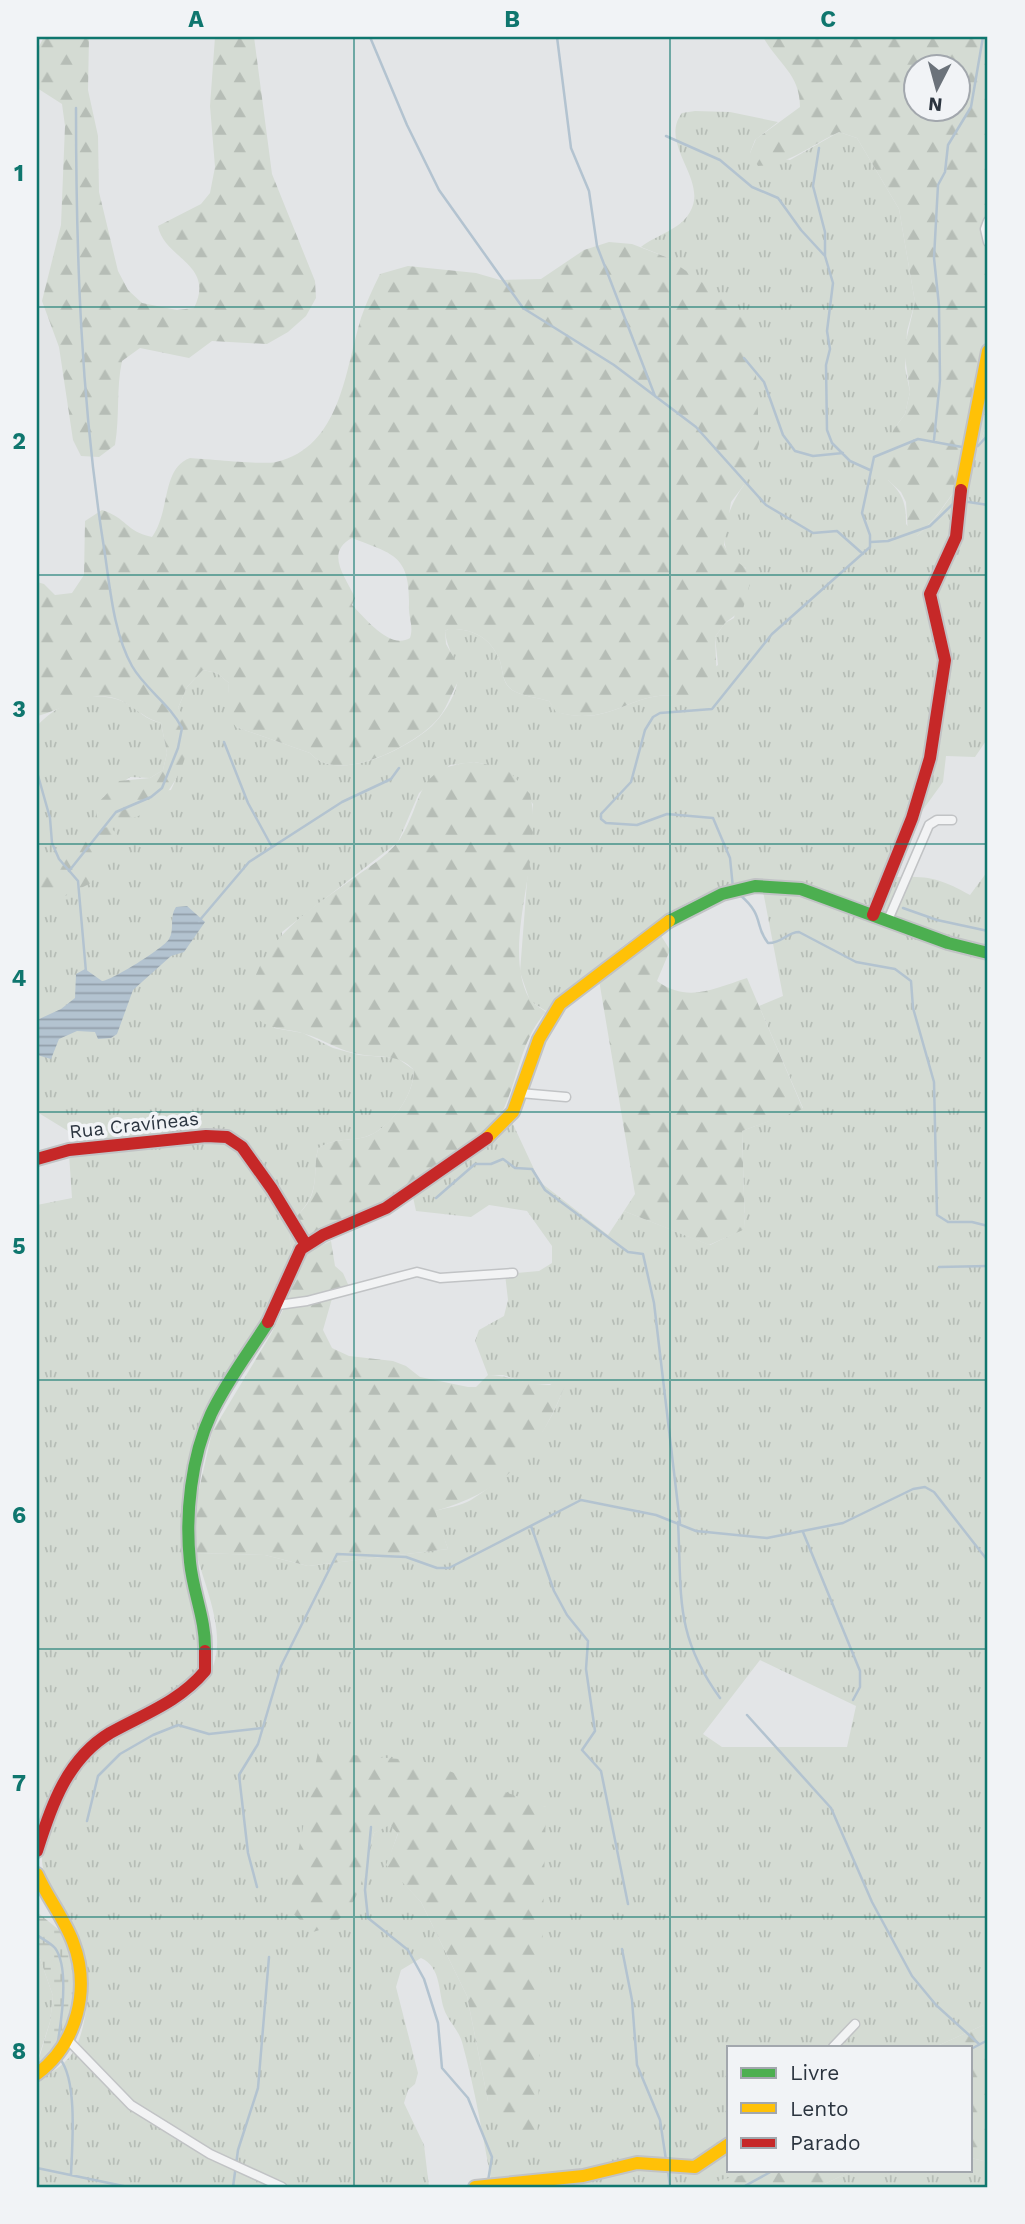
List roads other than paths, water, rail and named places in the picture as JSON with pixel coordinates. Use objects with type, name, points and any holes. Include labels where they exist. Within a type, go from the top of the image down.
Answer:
[{"type":"street","points":[[988,221],[985,229],[988,242]]},
{"type":"street","points":[[873,915],[912,818],[930,758],[945,660],[930,594],[958,528],[963,468],[988,351]]},
{"type":"street","points":[[888,920],[929,825],[937,820],[952,820]]},
{"type":"street","points":[[37,1851],[61,1790],[85,1752],[184,1693],[205,1671],[206,1631],[187,1548],[189,1500],[197,1459],[211,1414],[278,1305],[294,1261],[306,1245],[386,1208],[482,1142],[507,1120],[520,1093],[539,1039],[560,1004],[630,947],[693,907],[722,894],[771,885],[801,889],[958,947],[988,953]]},
{"type":"street","points":[[520,1093],[566,1097]]},
{"type":"street","name":"Rua Cravíneas","points":[[37,1159],[69,1150],[206,1136],[226,1137],[240,1145],[306,1245]]},
{"type":"street","points":[[278,1305],[307,1301],[417,1272],[440,1278],[513,1273]]},
{"type":"street","points":[[37,1874],[76,1952],[78,1994],[70,2042],[58,2057],[37,2074]]},
{"type":"street","points":[[834,2046],[855,2024]]},
{"type":"street","points":[[70,2042],[131,2105],[210,2154],[282,2187]]},
{"type":"street","points":[[475,2187],[583,2176],[637,2163],[695,2167],[727,2145]]},
{"type":"water","points":[[187,906],[205,922],[184,952],[171,956],[133,990],[117,1034],[111,1038],[98,1039],[95,1032],[77,1031],[59,1039],[51,1059],[37,1055],[37,1020],[61,1009],[75,998],[76,974],[85,969],[102,981],[116,976],[165,943],[172,931],[176,907]]},
{"type":"waterway","points":[[370,37],[407,125],[439,190],[523,308],[614,365],[696,427],[766,505],[813,533],[837,531],[863,554]]},
{"type":"waterway","points":[[557,37],[571,148],[589,191],[597,246],[655,396]]},
{"type":"waterway","points":[[934,440],[940,380],[939,306],[934,258],[938,185],[945,172],[948,145],[971,107],[983,37]]},
{"type":"waterway","points":[[69,871],[116,812],[151,797],[162,788],[178,748],[182,728],[171,711],[132,666],[120,639],[110,593],[90,439],[81,329],[76,108]]},
{"type":"waterway","points":[[666,136],[720,160],[752,187],[778,198],[801,230],[825,256],[833,283],[827,331],[830,349],[826,365],[827,430],[832,443],[850,461],[870,470]]},
{"type":"waterway","points":[[819,148],[813,186],[825,232],[825,256]]},
{"type":"waterway","points":[[744,358],[764,382],[783,435],[795,451],[813,456],[843,453]]},
{"type":"waterway","points":[[972,446],[978,446],[988,435]]},
{"type":"waterway","points":[[733,888],[730,858],[713,818],[667,814],[637,825],[606,823],[601,819],[601,814],[631,782],[645,730],[653,717],[660,713],[712,709],[772,634],[870,547],[870,535],[862,513],[874,457],[918,439],[962,447]]},
{"type":"waterway","points":[[871,542],[888,541],[930,526],[956,501]]},
{"type":"waterway","points":[[962,501],[988,505]]},
{"type":"waterway","points":[[224,742],[248,803],[272,847]]},
{"type":"waterway","points":[[199,921],[249,862],[342,802],[391,779],[399,768]]},
{"type":"waterway","points":[[37,772],[50,818],[52,843],[59,859],[78,881],[86,972]]},
{"type":"waterway","points":[[740,895],[753,909],[768,943],[799,932],[856,962],[895,969],[911,981],[913,1008],[934,1082],[937,1215],[948,1222],[972,1222],[988,1226]]},
{"type":"waterway","points":[[903,908],[937,920],[988,931]]},
{"type":"waterway","points":[[436,1198],[475,1164],[491,1164],[503,1159],[515,1168],[532,1169],[545,1190],[628,1252],[643,1254],[654,1303],[680,1523]]},
{"type":"waterway","points":[[939,1267],[988,1266]]},
{"type":"waterway","points":[[257,1887],[248,1853],[239,1775],[258,1744],[281,1666],[337,1554],[406,1557],[437,1568],[449,1568],[581,1500],[656,1515],[696,1531],[767,1538],[843,1523],[913,1489],[925,1487],[934,1492],[988,1561]]},
{"type":"waterway","points":[[678,1522],[683,1614],[695,1654],[720,1698]]},
{"type":"waterway","points":[[531,1526],[554,1591],[567,1615],[588,1641],[586,1669],[595,1731],[582,1750],[601,1771],[628,1904]]},
{"type":"waterway","points":[[803,1532],[860,1671],[860,1687],[853,1700]]},
{"type":"waterway","points":[[747,1715],[831,1808],[872,1902],[912,1976],[936,2005],[979,2044]]},
{"type":"waterway","points":[[87,1821],[98,1776],[120,1754],[153,1735],[178,1725],[209,1734],[262,1728]]},
{"type":"waterway","points":[[371,1827],[365,1890],[368,1918],[408,1950],[424,1979],[438,2023],[442,2068],[468,2098],[492,2157],[488,2181]]},
{"type":"waterway","points":[[37,1935],[51,1944],[60,1957],[63,1996],[57,2047]]},
{"type":"waterway","points":[[622,1949],[632,2000],[637,2065],[660,2120],[666,2160]]},
{"type":"waterway","points":[[233,2187],[238,2150],[258,2088],[269,1957]]},
{"type":"waterway","points":[[972,2048],[988,2040]]},
{"type":"waterway","points":[[60,2059],[66,2069],[72,2098],[71,2175]]},
{"type":"waterway","points":[[37,2168],[128,2187]]},
{"type":"waterway","points":[[668,2170],[670,2187]]},
{"type":"waterway","points":[[743,2187],[770,2172]]}]
